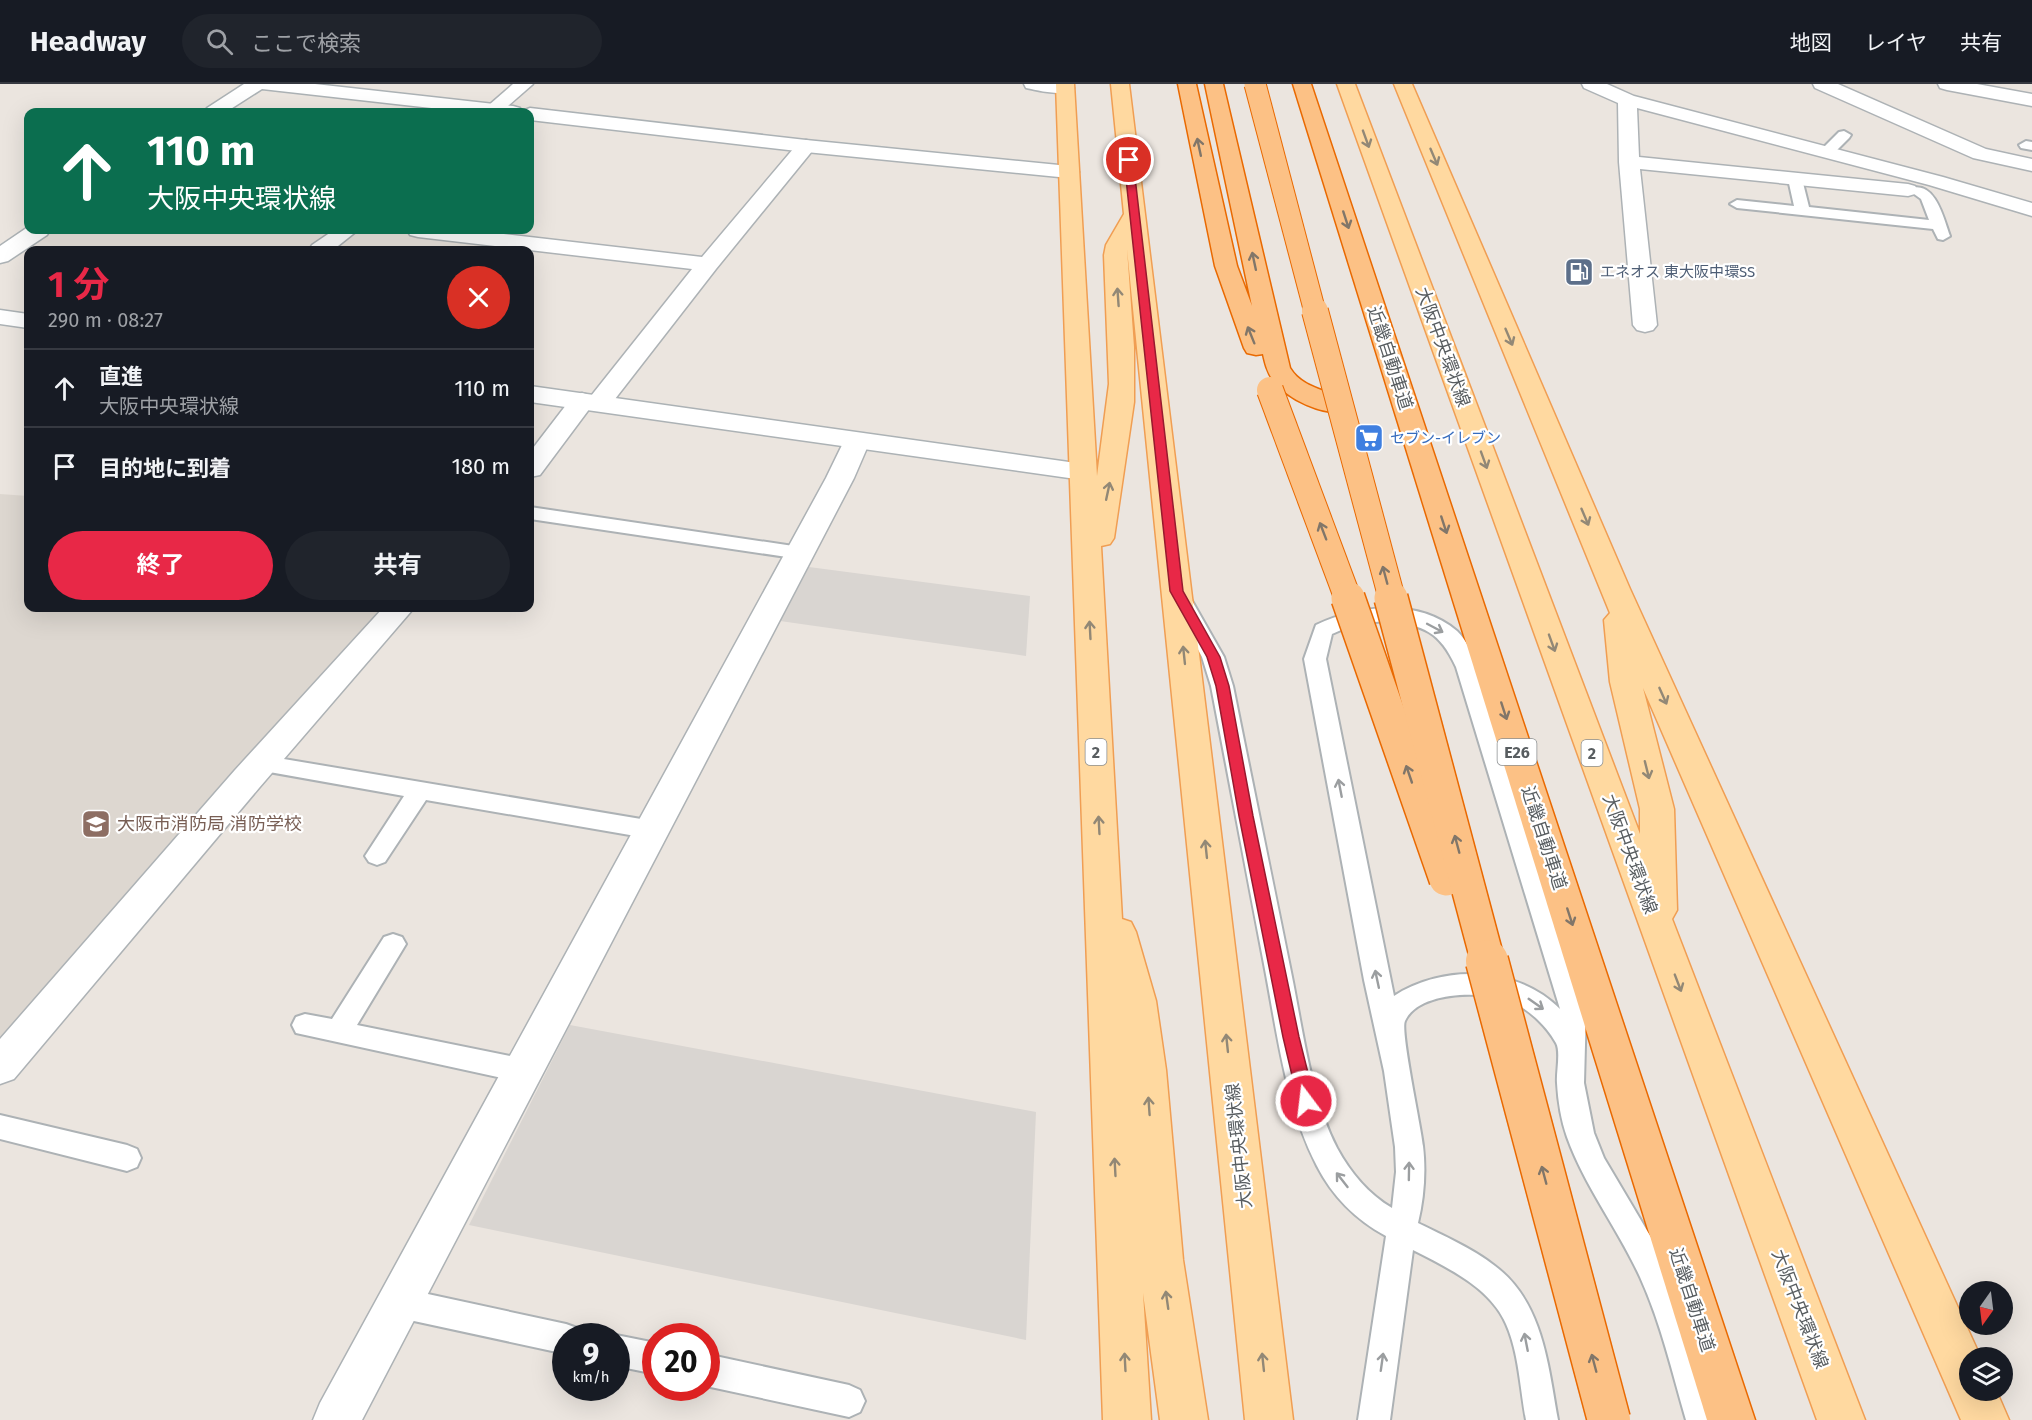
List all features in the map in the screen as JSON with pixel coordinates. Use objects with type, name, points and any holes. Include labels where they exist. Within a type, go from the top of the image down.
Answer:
[{"type":"highway","points":[[1186,84],[1226,266],[1347,595],[1532,1127]]},
{"type":"highway","points":[[1214,84],[1281,374],[1309,395],[1339,406]]},
{"type":"highway","points":[[1255,84],[1609,1420]]},
{"type":"highway","name":"近畿自動車道","points":[[1302,84],[1731,1420]]},
{"type":"main road","name":"大阪中央環状線","points":[[1120,84],[1269,1420]]},
{"type":"main road","name":"大阪中央環状線","points":[[1346,84],[1841,1420]]},
{"type":"main road","points":[[1403,84],[1615,589],[1959,1360]]},
{"type":"main road","name":"2","points":[[1065,86],[1127,1420]]},
{"type":"main road","points":[[1088,589],[1113,466],[1121,400],[1122,366],[1115,255],[1117,245],[1134,214]]},
{"type":"main road","points":[[1615,589],[1626,682],[1657,809],[1660,935]]},
{"type":"main road","points":[[1102,874],[1137,1001],[1146,1070],[1161,1260],[1184,1420]]},
{"type":"main road","points":[[1977,1401],[1985,1420]]},
{"type":"street","points":[[220,108],[257,84]]},
{"type":"street","points":[[265,84],[466,108]]},
{"type":"street","points":[[495,108],[524,84]]},
{"type":"street","points":[[1033,84],[1065,86]]},
{"type":"street","points":[[1591,84],[1627,100],[1936,181],[2032,210]]},
{"type":"street","points":[[1822,84],[1980,154],[2032,165]]},
{"type":"street","points":[[1947,84],[2032,100]]},
{"type":"street","points":[[1627,100],[1629,162],[1645,325]]},
{"type":"street","points":[[534,114],[806,146],[1070,172]]},
{"type":"street","points":[[534,465],[591,402],[806,146]]},
{"type":"street","points":[[1629,162],[1917,191],[1936,181]]},
{"type":"street","points":[[0,256],[33,234]]},
{"type":"street","points":[[325,246],[342,234]]},
{"type":"street","points":[[452,234],[708,264]]},
{"type":"street","points":[[0,317],[24,320]]},
{"type":"street","points":[[534,395],[1083,472]]},
{"type":"street","points":[[337,1420],[840,478],[857,441]]},
{"type":"street","points":[[0,1067],[261,763],[395,612]]},
{"type":"lane","points":[[1827,152],[1844,135]]},
{"type":"lane","points":[[1795,179],[1803,211]]},
{"type":"lane","points":[[1737,204],[1940,231],[1927,197],[1917,191]]},
{"type":"lane","points":[[534,514],[800,553]]},
{"type":"lane","points":[[1176,591],[1213,657],[1222,686],[1295,1056],[1319,1142],[1332,1167],[1373,1213],[1464,1260],[1489,1280],[1513,1306],[1524,1330],[1542,1420]]},
{"type":"lane","points":[[1374,1420],[1397,1253],[1403,1229],[1410,1172],[1409,1147],[1398,1071],[1315,659],[1323,630],[1347,618],[1363,616],[1408,618],[1432,625],[1450,637],[1467,667],[1573,1007],[1573,1046],[1569,1064],[1579,1132],[1592,1166],[1611,1200],[1630,1227],[1651,1268],[1665,1302],[1702,1420]]},
{"type":"lane","points":[[261,763],[653,830]]},
{"type":"lane","points":[[377,856],[420,790]]},
{"type":"lane","points":[[338,1032],[393,944]]},
{"type":"lane","points":[[1391,1043],[1392,1018],[1406,1001],[1432,987],[1471,986],[1498,988],[1522,994],[1550,1014],[1573,1046]]},
{"type":"lane","points":[[305,1025],[525,1071]]},
{"type":"lane","points":[[0,1127],[127,1158]]},
{"type":"lane","points":[[400,1303],[552,1336]]},
{"type":"lane","points":[[720,1373],[849,1401]]},
{"type":"shaded area","name":"大阪市消防局 消防学校","points":[[0,494],[24,496],[24,612],[380,612],[0,1041]]},
{"type":"shaded area","points":[[809,567],[1030,596],[1026,656],[780,621]]},
{"type":"shaded area","points":[[570,1025],[1036,1112],[1026,1340],[469,1225]]},
{"type":"place","name":"エネオス 東大阪中環SS","points":[[1579,272]]},
{"type":"place","name":"セブン-イレブン","points":[[1369,438]]},
{"type":"place","name":"大阪市消防局 消防学校","points":[[96,824]]},
{"type":"route","points":[[1129,160],[1176,591],[1213,657],[1228,708],[1246,816],[1306,1101]]}]
